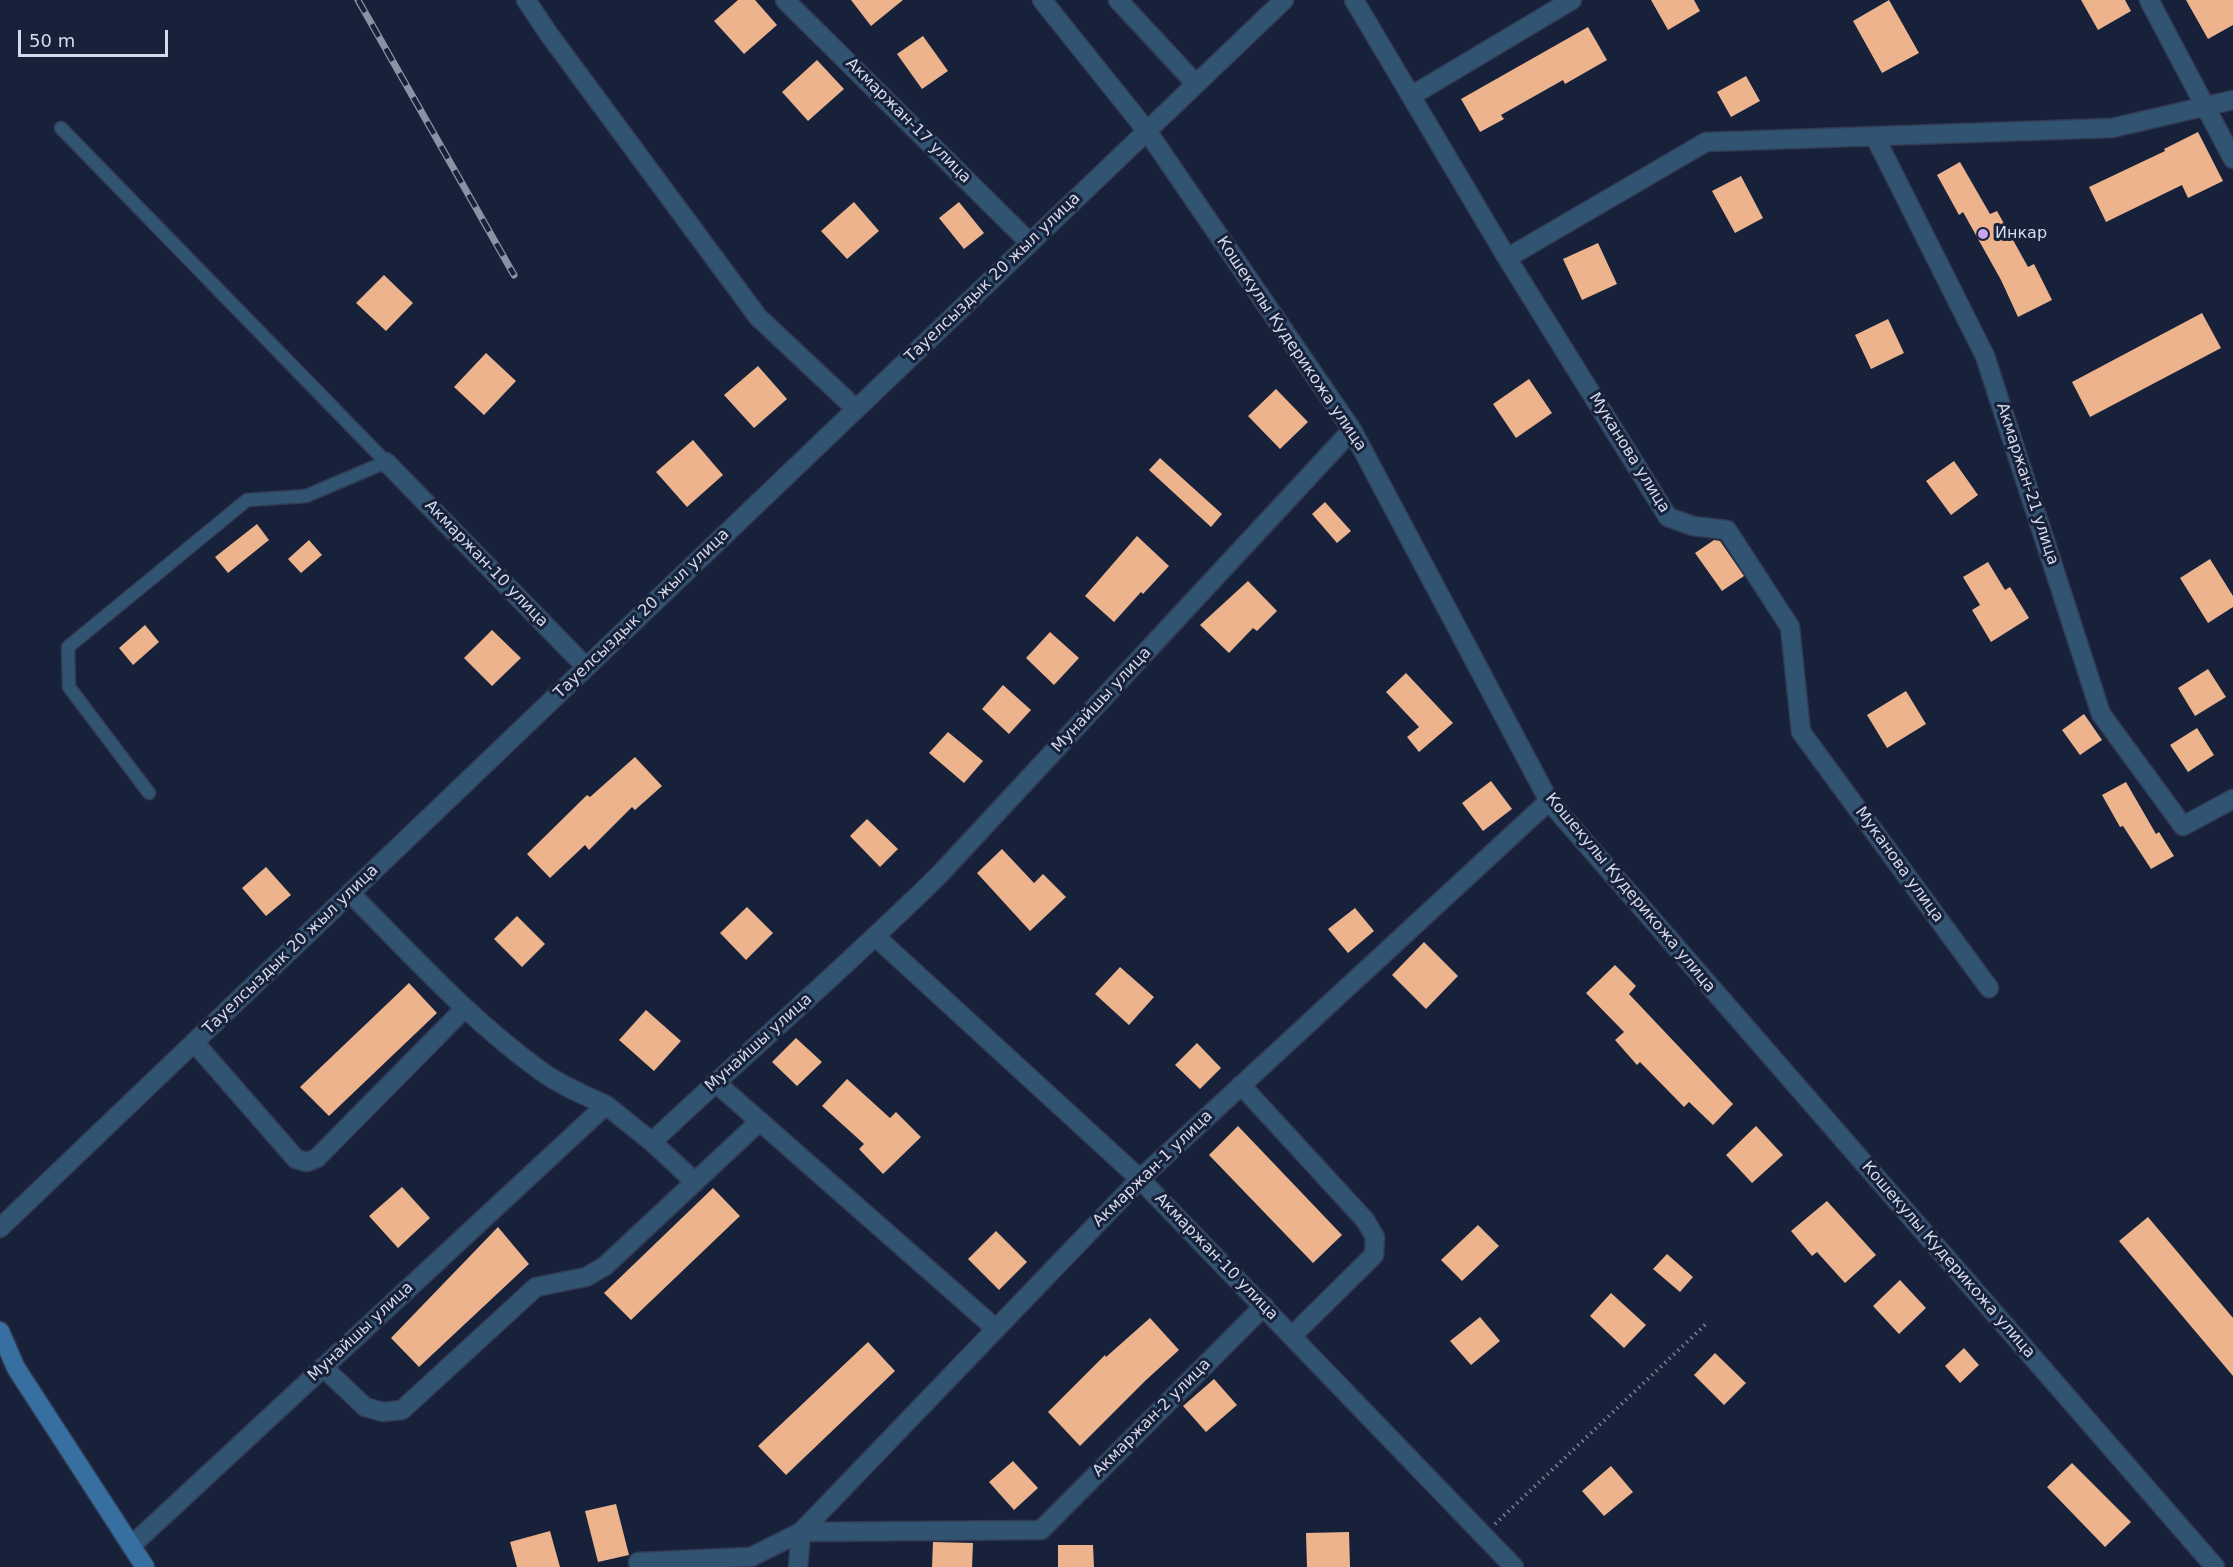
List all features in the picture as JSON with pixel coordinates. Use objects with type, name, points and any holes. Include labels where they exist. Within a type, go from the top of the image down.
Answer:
[{"type":"main road","points":[[0,1331],[16,1368],[145,1567]]},
{"type":"street","points":[[526,0],[758,317],[856,409]]},
{"type":"street","name":"Акмаржан-17 улица","points":[[785,0],[1030,243]]},
{"type":"street","name":"Кошекулы Кудерикожа улица","points":[[1042,0],[1147,131],[1353,430],[1549,801],[2215,1567]]},
{"type":"street","points":[[1118,0],[1196,84]]},
{"type":"street","name":"Тауелсыздык 20 жыл улица","points":[[0,1228],[1284,0]]},
{"type":"street","name":"Муканова улица","points":[[1354,0],[1507,258],[1668,517],[1693,526],[1727,530],[1790,627],[1801,732],[1989,988]]},
{"type":"street","points":[[1411,96],[1572,0]]},
{"type":"street","points":[[2149,0],[2233,159]]},
{"type":"street","points":[[1507,258],[1706,142],[2112,128],[2233,100]]},
{"type":"street","name":"Акмаржан-21 улица","points":[[1875,137],[1985,356],[2101,714],[2183,826],[2233,799]]},
{"type":"street","name":"Мунайшы улица","points":[[652,1143],[715,1082],[876,937],[940,874],[1353,430]]},
{"type":"street","name":"Акмаржан-10 улица","points":[[386,462],[586,667]]},
{"type":"street","name":"Акмаржан-1 улица","points":[[801,1532],[1140,1179],[1549,801]]},
{"type":"street","points":[[350,893],[465,1008],[542,1072],[606,1105],[695,1182]]},
{"type":"street","name":"Акмаржан-10 улица","points":[[876,937],[1140,1179],[1514,1567]]},
{"type":"street","points":[[194,1042],[296,1159],[307,1162],[317,1158],[465,1008]]},
{"type":"street","points":[[715,1082],[995,1328]]},
{"type":"street","points":[[1241,1084],[1365,1220],[1375,1237],[1374,1255],[1292,1336]]},
{"type":"street","name":"Мунайшы улица","points":[[131,1546],[606,1105]]},
{"type":"street","points":[[323,1367],[365,1407],[383,1412],[402,1410],[536,1287],[586,1277],[605,1266],[760,1121]]},
{"type":"street","name":"Акмаржан-2 улица","points":[[801,1532],[1041,1530],[1264,1306]]},
{"type":"street","points":[[638,1562],[751,1557],[801,1532]]},
{"type":"street","points":[[798,1567],[801,1532]]},
{"type":"lane","points":[[60,128],[386,462],[306,496],[246,500],[68,647],[69,687],[149,793]]},
{"type":"path","points":[[1484,1535],[1707,1323]]},
{"type":"building","points":[[738,0],[755,0],[777,25],[744,54],[714,21]]},
{"type":"building","points":[[851,0],[903,0],[871,26]]},
{"type":"building","points":[[1651,0],[1694,0],[1700,11],[1668,30]]},
{"type":"building","points":[[1889,0],[1919,53],[1882,73],[1853,21]]},
{"type":"building","points":[[2081,0],[2125,0],[2131,11],[2098,30]]},
{"type":"building","points":[[2186,0],[2233,0],[2233,25],[2208,39]]},
{"type":"building","points":[[1588,27],[1607,60],[1565,84],[1563,80],[1501,115],[1504,119],[1480,132],[1461,99]]},
{"type":"building","points":[[923,36],[948,71],[922,89],[897,54]]},
{"type":"building","points":[[817,60],[844,89],[808,121],[782,92]]},
{"type":"building","points":[[1746,76],[1760,101],[1731,117],[1717,92]]},
{"type":"building","points":[[2198,132],[2223,181],[2188,198],[2182,185],[2106,222],[2089,187],[2165,151],[2164,149]]},
{"type":"building","points":[[1960,162],[1990,214],[1997,211],[2028,267],[2034,264],[2052,300],[2018,317],[2001,280],[1963,212],[1959,215],[1937,175]]},
{"type":"building","points":[[1741,176],[1763,218],[1735,233],[1712,191]]},
{"type":"building","points":[[854,202],[879,231],[847,259],[821,231]]},
{"type":"building","points":[[959,202],[984,233],[964,249],[939,218]]},
{"type":"building","points":[[1598,243],[1617,284],[1582,300],[1563,259]]},
{"type":"building","points":[[384,275],[413,303],[386,331],[356,303]]},
{"type":"building","points":[[2202,313],[2221,348],[2090,417],[2072,382]]},
{"type":"building","points":[[1888,319],[1904,353],[1871,369],[1855,335]]},
{"type":"building","points":[[486,353],[516,381],[484,415],[454,387]]},
{"type":"building","points":[[758,366],[787,399],[754,428],[724,395]]},
{"type":"building","points":[[1529,379],[1552,413],[1516,438],[1493,404]]},
{"type":"building","points":[[1276,389],[1308,422],[1280,449],[1248,416]]},
{"type":"building","points":[[693,440],[723,475],[687,507],[656,472]]},
{"type":"building","points":[[1160,458],[1222,514],[1211,527],[1149,470]]},
{"type":"building","points":[[1954,461],[1978,495],[1951,515],[1926,481]]},
{"type":"building","points":[[1325,502],[1351,531],[1337,543],[1312,514]]},
{"type":"building","points":[[257,524],[269,540],[228,573],[215,557]]},
{"type":"building","points":[[1137,536],[1169,566],[1114,622],[1085,596]]},
{"type":"building","points":[[309,540],[322,555],[301,573],[288,559]]},
{"type":"building","points":[[1714,540],[1720,541],[1744,576],[1722,591],[1695,553]]},
{"type":"building","points":[[2210,559],[2233,596],[2233,607],[2208,623],[2180,578]]},
{"type":"building","points":[[1988,562],[2005,590],[2010,587],[2029,618],[1991,642],[1972,610],[1980,605],[1963,577]]},
{"type":"building","points":[[1248,581],[1277,611],[1257,631],[1253,628],[1229,653],[1200,625]]},
{"type":"building","points":[[145,625],[159,642],[133,665],[119,648]]},
{"type":"building","points":[[492,630],[521,658],[492,686],[464,658]]},
{"type":"building","points":[[1050,632],[1079,658],[1054,685],[1026,658]]},
{"type":"building","points":[[2208,669],[2226,697],[2195,716],[2178,688]]},
{"type":"building","points":[[1406,673],[1453,723],[1419,752],[1407,737],[1419,727],[1386,692]]},
{"type":"building","points":[[1003,685],[1031,710],[1009,734],[982,709]]},
{"type":"building","points":[[1906,691],[1926,724],[1887,748],[1867,715]]},
{"type":"building","points":[[2084,714],[2102,740],[2080,755],[2062,730]]},
{"type":"building","points":[[2197,728],[2214,755],[2188,772],[2170,745]]},
{"type":"building","points":[[948,732],[983,761],[964,783],[929,753]]},
{"type":"building","points":[[635,757],[662,786],[635,810],[632,807],[589,850],[585,845],[550,878],[527,854],[587,795],[590,797]]},
{"type":"building","points":[[1491,781],[1512,809],[1483,831],[1462,803]]},
{"type":"building","points":[[2126,782],[2156,834],[2159,832],[2174,856],[2151,869],[2123,826],[2120,827],[2102,795]]},
{"type":"building","points":[[867,819],[898,849],[880,867],[850,836]]},
{"type":"building","points":[[1002,849],[1034,883],[1043,874],[1066,897],[1030,931],[977,873]]},
{"type":"building","points":[[266,867],[291,895],[266,916],[242,888]]},
{"type":"building","points":[[747,907],[773,933],[746,960],[720,933]]},
{"type":"building","points":[[1355,908],[1374,931],[1348,953],[1328,929]]},
{"type":"building","points":[[517,916],[545,944],[522,967],[494,939]]},
{"type":"building","points":[[1424,942],[1458,976],[1426,1009],[1392,975]]},
{"type":"building","points":[[1615,965],[1636,986],[1629,994],[1733,1104],[1713,1125],[1689,1102],[1684,1107],[1640,1062],[1637,1065],[1615,1040],[1624,1032],[1586,993]]},
{"type":"building","points":[[1120,967],[1154,997],[1129,1025],[1095,994]]},
{"type":"building","points":[[409,983],[437,1013],[329,1116],[300,1087]]},
{"type":"building","points":[[646,1010],[681,1041],[654,1071],[619,1040]]},
{"type":"building","points":[[796,1038],[822,1062],[797,1086],[772,1062]]},
{"type":"building","points":[[1197,1043],[1221,1068],[1200,1089],[1175,1065]]},
{"type":"building","points":[[847,1079],[890,1118],[896,1112],[921,1137],[883,1174],[859,1149],[864,1144],[822,1106]]},
{"type":"building","points":[[1238,1126],[1342,1235],[1313,1263],[1209,1155]]},
{"type":"building","points":[[1756,1126],[1783,1155],[1752,1183],[1726,1155]]},
{"type":"building","points":[[402,1187],[430,1218],[398,1248],[369,1216]]},
{"type":"building","points":[[713,1188],[740,1216],[631,1320],[604,1293]]},
{"type":"building","points":[[1827,1201],[1876,1255],[1845,1283],[1817,1252],[1812,1256],[1791,1231]]},
{"type":"building","points":[[2148,1217],[2233,1318],[2233,1376],[2119,1241]]},
{"type":"building","points":[[1478,1225],[1499,1246],[1462,1281],[1441,1260]]},
{"type":"building","points":[[498,1227],[529,1264],[419,1367],[391,1338]]},
{"type":"building","points":[[996,1231],[1027,1262],[999,1290],[968,1259]]},
{"type":"building","points":[[1667,1254],[1693,1277],[1680,1292],[1653,1269]]},
{"type":"building","points":[[1900,1280],[1926,1308],[1899,1334],[1873,1306]]},
{"type":"building","points":[[1611,1293],[1646,1325],[1624,1348],[1590,1316]]},
{"type":"building","points":[[1480,1317],[1500,1341],[1471,1365],[1450,1341]]},
{"type":"building","points":[[1150,1318],[1179,1350],[1080,1446],[1048,1412],[1105,1355],[1106,1357]]},
{"type":"building","points":[[868,1342],[895,1371],[786,1475],[758,1446]]},
{"type":"building","points":[[1964,1348],[1979,1365],[1960,1383],[1945,1366]]},
{"type":"building","points":[[1715,1353],[1746,1383],[1724,1405],[1694,1375]]},
{"type":"building","points":[[1214,1379],[1237,1405],[1206,1432],[1183,1406]]},
{"type":"building","points":[[1013,1461],[1038,1488],[1014,1510],[989,1482]]},
{"type":"building","points":[[2072,1463],[2131,1522],[2105,1547],[2047,1487]]},
{"type":"building","points":[[1611,1466],[1633,1492],[1604,1516],[1582,1491]]},
{"type":"building","points":[[616,1504],[629,1555],[598,1562],[585,1511]]},
{"type":"building","points":[[550,1531],[560,1567],[517,1567],[510,1542]]},
{"type":"building","points":[[1349,1532],[1350,1567],[1307,1567],[1306,1533]]},
{"type":"building","points":[[933,1542],[973,1543],[972,1567],[932,1567]]},
{"type":"building","points":[[1058,1545],[1093,1545],[1094,1567],[1058,1567]]},
{"type":"railway","points":[[358,0],[514,275]]},
{"type":"place","name":"Инкар","points":[[1983,234]]}]
